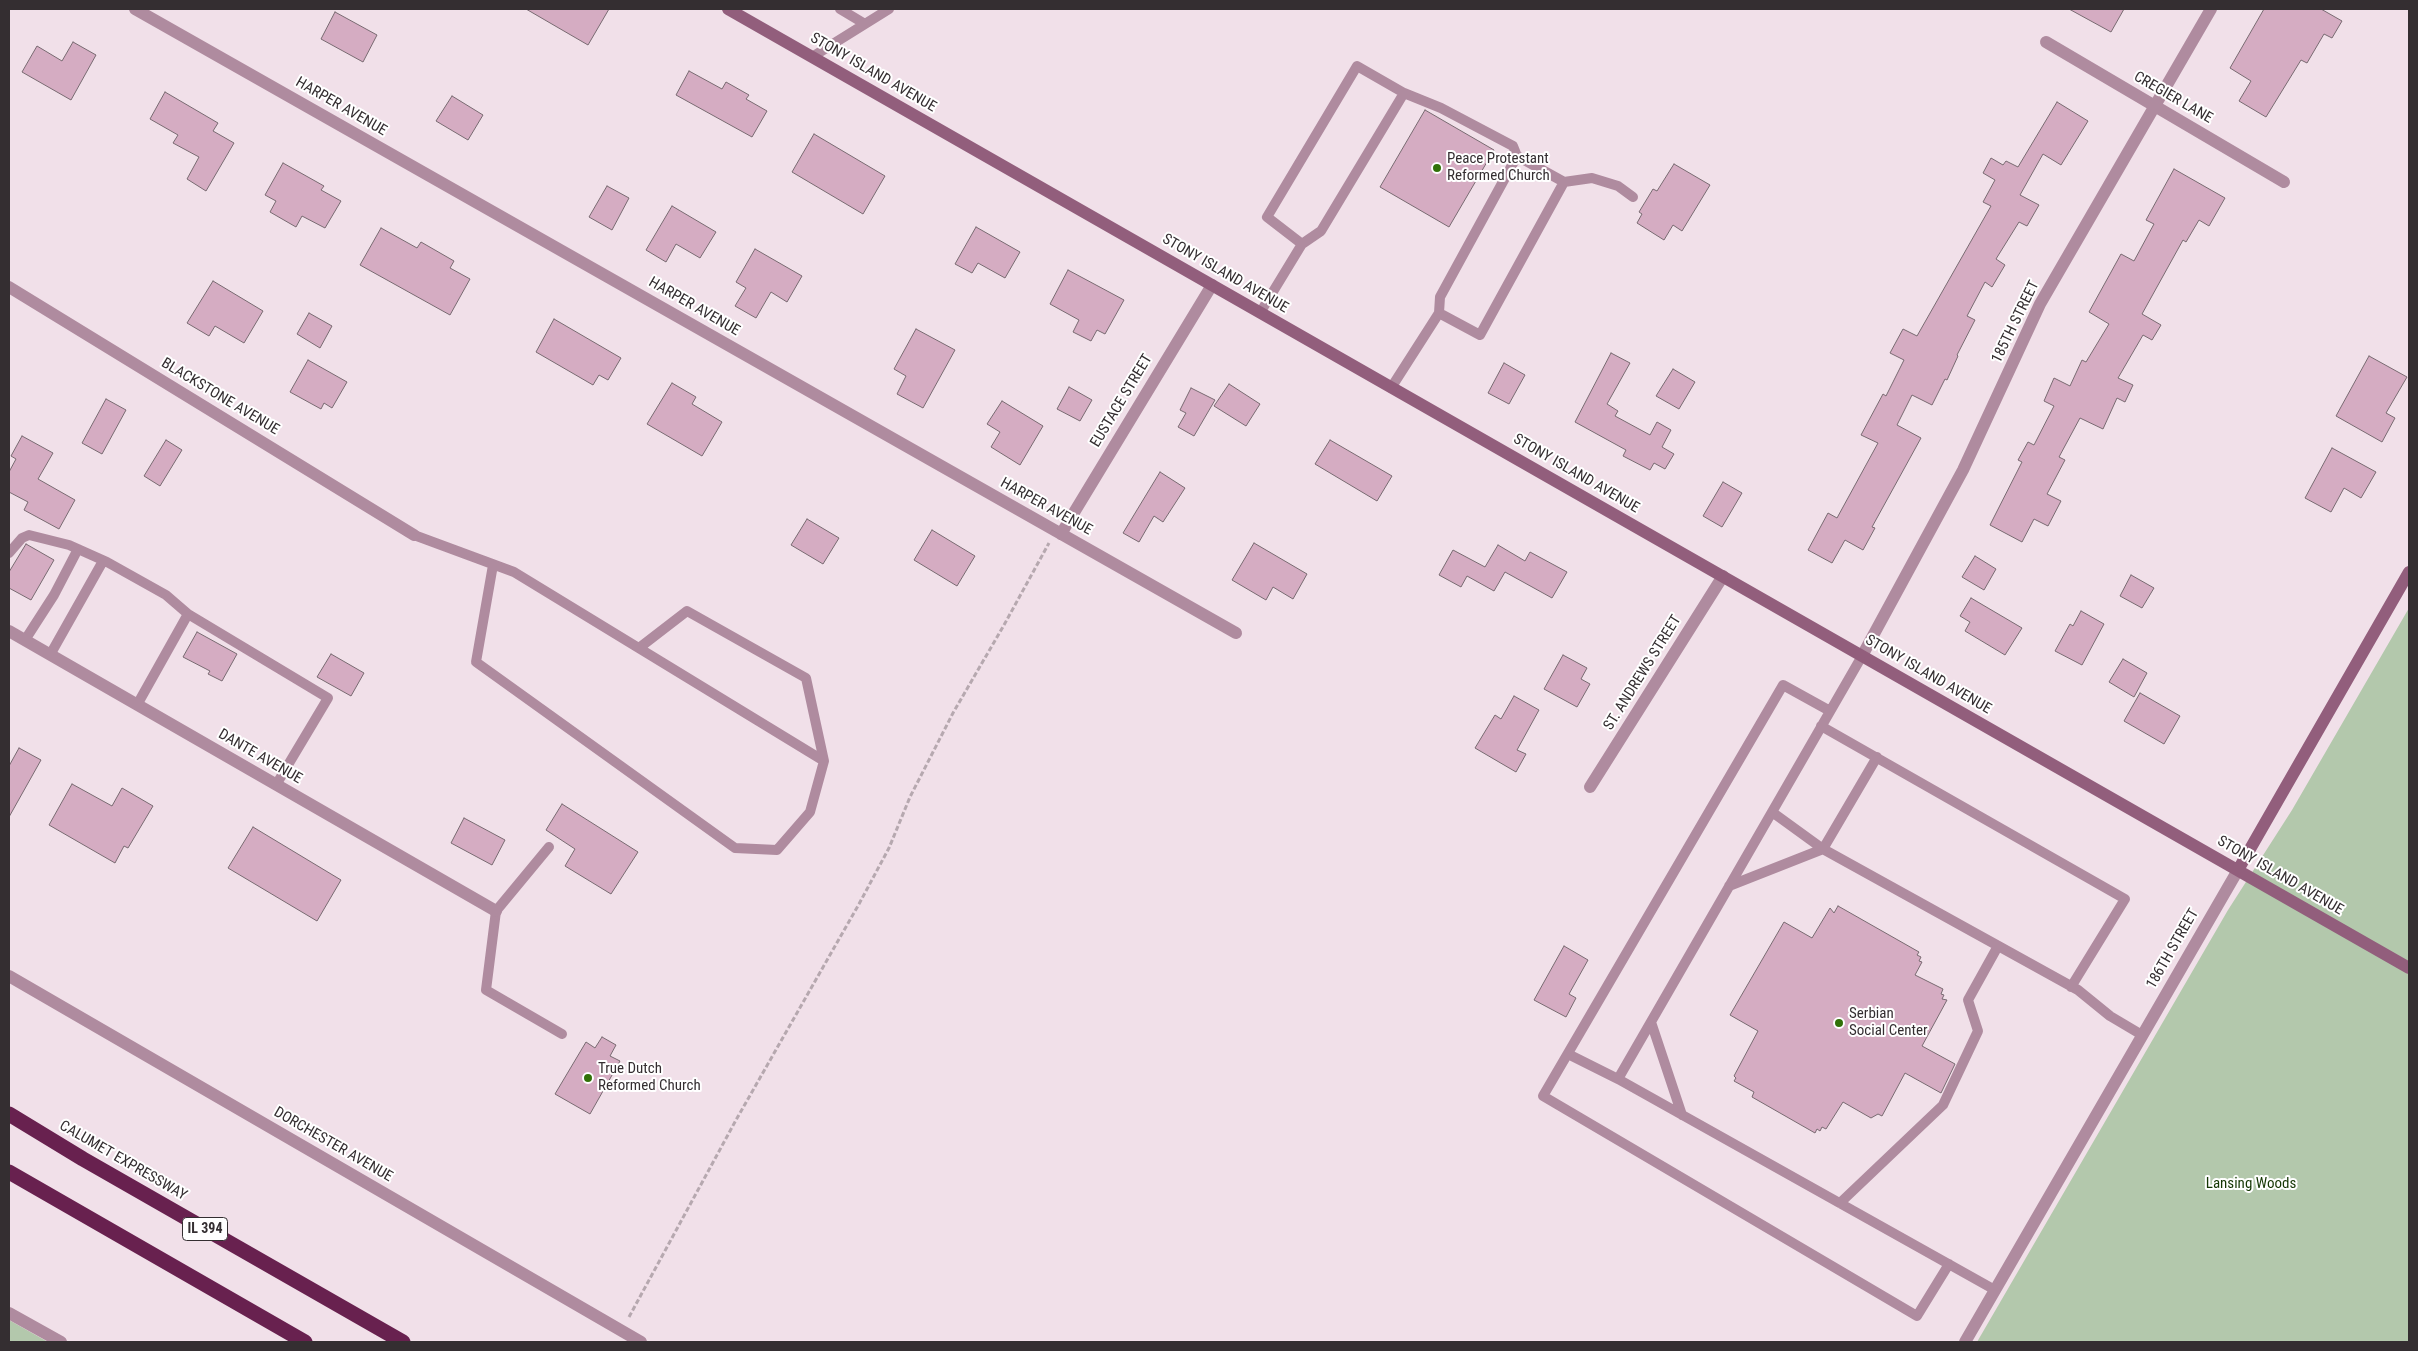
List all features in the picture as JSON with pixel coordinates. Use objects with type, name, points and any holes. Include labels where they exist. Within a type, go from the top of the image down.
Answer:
[{"type":"highway","name":"CALUMET EXPRESSWAY","points":[[9,1114],[83,1159],[403,1342]]},
{"type":"highway","points":[[9,1172],[305,1342]]},
{"type":"street","name":"HARPER AVENUE","points":[[136,9],[1236,633]]},
{"type":"street","name":"STONY ISLAND AVENUE","points":[[728,9],[2409,968]]},
{"type":"street","name":"185TH STREET","points":[[1862,656],[1963,470],[2040,304],[2210,9]]},
{"type":"street","name":"CREGIER LANE","points":[[2046,42],[2284,182]]},
{"type":"street","name":"EUSTACE STREET","points":[[1058,532],[1212,285]]},
{"type":"street","name":"BLACKSTONE AVENUE","points":[[9,287],[414,535]]},
{"type":"street","name":"186TH STREET","points":[[1965,1342],[2409,572]]},
{"type":"street","name":"ST. ANDREWS STREET","points":[[1590,787],[1723,576]]},
{"type":"street","name":"DANTE AVENUE","points":[[9,631],[496,911]]},
{"type":"street","name":"DORCHESTER AVENUE","points":[[9,976],[641,1342]]},
{"type":"street","points":[[9,1313],[61,1342]]},
{"type":"lane","points":[[840,9],[865,24]]},
{"type":"lane","points":[[812,57],[889,9]]},
{"type":"lane","points":[[1302,244],[1267,217],[1357,66],[1404,93],[1441,108],[1513,146],[1517,156],[1564,182],[1592,178],[1618,186],[1633,197]]},
{"type":"lane","points":[[1260,312],[1302,244],[1321,231],[1404,93]]},
{"type":"lane","points":[[1391,388],[1439,313],[1440,297],[1517,156]]},
{"type":"lane","points":[[1439,313],[1480,335],[1564,182]]},
{"type":"lane","points":[[414,535],[514,572],[824,760]]},
{"type":"lane","points":[[9,552],[22,538],[29,536],[40,537],[78,549],[103,560],[166,595],[188,614],[328,698],[276,785]]},
{"type":"lane","points":[[25,640],[54,596],[78,549]]},
{"type":"lane","points":[[50,655],[103,560]]},
{"type":"lane","points":[[493,564],[476,662],[736,848],[777,850],[810,812],[824,760],[806,678],[687,610],[639,648]]},
{"type":"lane","points":[[137,705],[188,614]]},
{"type":"lane","points":[[1618,1079],[1862,656]]},
{"type":"lane","points":[[1830,711],[1783,685],[1543,1096],[1917,1316],[1949,1264]]},
{"type":"lane","points":[[1821,726],[2125,899],[2071,987]]},
{"type":"lane","points":[[1729,886],[1823,849],[1876,757]]},
{"type":"lane","points":[[1772,812],[1823,849],[2071,987],[2110,1016],[2142,1035]]},
{"type":"lane","points":[[549,847],[496,911],[486,990],[562,1034]]},
{"type":"lane","points":[[1840,1203],[1943,1105],[1978,1031],[1968,1000],[1998,946]]},
{"type":"lane","points":[[1652,1022],[1682,1115]]},
{"type":"lane","points":[[1568,1054],[1618,1079],[1995,1290]]},
{"type":"path","points":[[621,1330],[644,1292],[731,1129],[867,888],[953,713],[1058,532]]},
{"type":"green space","name":"Lansing Woods","points":[[2409,608],[2409,1342],[1977,1342],[2228,910],[2292,810]]},
{"type":"green space","points":[[9,1320],[48,1342],[9,1342]]},
{"type":"building","points":[[526,9],[609,9],[588,45]]},
{"type":"building","points":[[2069,9],[2124,9],[2111,32]]},
{"type":"building","points":[[2264,9],[2321,9],[2342,21],[2332,38],[2324,34],[2307,63],[2301,60],[2266,117],[2239,101],[2251,81],[2230,68]]},
{"type":"building","points":[[335,12],[377,35],[363,62],[321,39]]},
{"type":"building","points":[[73,42],[96,55],[71,100],[22,72],[37,46],[62,61]]},
{"type":"building","points":[[689,71],[722,89],[726,82],[749,95],[746,99],[767,111],[752,137],[676,95]]},
{"type":"building","points":[[165,92],[218,123],[213,131],[234,143],[206,191],[187,179],[199,157],[173,143],[178,135],[150,119]]},
{"type":"building","points":[[452,96],[483,115],[468,140],[436,121]]},
{"type":"building","points":[[2057,102],[2088,121],[2061,165],[2043,154],[2020,195],[2039,205],[2027,226],[2019,222],[1996,259],[2005,265],[1992,287],[1985,282],[1967,316],[1975,320],[1957,355],[1947,380],[1945,379],[1932,405],[1912,395],[1897,425],[1921,438],[1872,527],[1875,528],[1863,550],[1845,540],[1832,563],[1808,550],[1828,513],[1837,518],[1878,443],[1861,435],[1883,394],[1886,396],[1904,360],[1890,353],[1903,329],[1917,336],[1991,206],[1983,202],[1995,180],[1983,173],[1991,158],[2003,165],[2006,161],[2018,167]]},
{"type":"building","name":"Peace Protestant Reformed Church","points":[[1425,110],[1494,150],[1449,227],[1380,187]]},
{"type":"building","points":[[814,134],[885,176],[863,214],[792,172]]},
{"type":"building","points":[[283,163],[324,186],[321,190],[341,201],[325,228],[302,216],[296,227],[270,212],[276,201],[265,195]]},
{"type":"building","points":[[1674,164],[1710,185],[1682,231],[1673,225],[1664,240],[1637,223],[1642,214],[1639,212],[1653,189],[1657,191]]},
{"type":"building","points":[[2174,169],[2225,198],[2209,226],[2199,220],[2186,242],[2183,240],[2142,314],[2161,325],[2152,340],[2143,335],[2118,378],[2133,385],[2125,402],[2117,398],[2103,429],[2080,418],[2059,457],[2065,460],[2047,494],[2061,501],[2048,526],[2034,519],[2022,542],[1990,525],[2022,462],[2018,460],[2028,442],[2034,445],[2054,406],[2044,401],[2054,378],[2070,386],[2082,360],[2086,362],[2109,324],[2089,312],[2121,254],[2134,261],[2154,224],[2146,220]]},
{"type":"building","points":[[607,186],[629,198],[612,230],[589,217]]},
{"type":"building","points":[[672,206],[716,232],[700,258],[676,244],[666,262],[646,250]]},
{"type":"building","points":[[976,227],[1020,252],[1005,278],[978,263],[972,273],[955,264]]},
{"type":"building","points":[[381,228],[417,248],[421,242],[454,261],[450,268],[470,279],[450,315],[360,265]]},
{"type":"building","points":[[755,249],[802,276],[787,302],[771,292],[756,318],[735,306],[746,288],[736,282]]},
{"type":"building","points":[[1068,270],[1124,300],[1105,334],[1097,330],[1091,341],[1073,332],[1079,320],[1050,304]]},
{"type":"building","points":[[213,281],[263,311],[244,343],[215,326],[209,336],[187,323]]},
{"type":"building","points":[[309,313],[332,326],[320,348],[297,334]]},
{"type":"building","points":[[554,319],[621,358],[608,380],[599,375],[593,385],[536,352]]},
{"type":"building","points":[[916,329],[955,350],[923,408],[897,394],[906,376],[894,369]]},
{"type":"building","points":[[1611,353],[1630,363],[1607,404],[1618,411],[1615,416],[1650,435],[1657,422],[1671,430],[1662,447],[1674,454],[1665,469],[1654,463],[1650,470],[1623,456],[1626,450],[1575,422]]},
{"type":"building","points":[[2369,356],[2407,377],[2386,413],[2395,418],[2382,442],[2336,416]]},
{"type":"building","points":[[308,360],[347,382],[332,408],[324,403],[321,409],[290,392]]},
{"type":"building","points":[[1504,363],[1525,375],[1509,404],[1488,393]]},
{"type":"building","points":[[1673,369],[1695,382],[1679,409],[1656,396]]},
{"type":"building","points":[[672,383],[696,397],[692,404],[722,422],[702,456],[647,424]]},
{"type":"building","points":[[1229,384],[1260,404],[1246,426],[1214,406]]},
{"type":"building","points":[[1069,387],[1092,400],[1080,421],[1057,409]]},
{"type":"building","points":[[1191,388],[1215,400],[1194,436],[1178,427],[1186,413],[1180,410]]},
{"type":"building","points":[[106,399],[126,410],[102,454],[82,443]]},
{"type":"building","points":[[1002,401],[1043,426],[1020,465],[991,447],[1000,432],[987,424]]},
{"type":"building","points":[[22,436],[53,453],[38,479],[75,500],[59,529],[24,510],[28,502],[9,492],[9,472],[16,459],[11,456]]},
{"type":"building","points":[[166,440],[182,450],[160,486],[144,476]]},
{"type":"building","points":[[1330,440],[1392,476],[1377,501],[1315,464]]},
{"type":"building","points":[[2332,448],[2376,472],[2361,498],[2344,488],[2331,512],[2305,498]]},
{"type":"building","points":[[1160,472],[1185,488],[1163,522],[1154,516],[1139,542],[1123,533]]},
{"type":"building","points":[[1723,482],[1742,493],[1722,527],[1703,516]]},
{"type":"building","points":[[807,519],[839,538],[823,564],[791,545]]},
{"type":"building","points":[[932,530],[975,556],[957,586],[914,560]]},
{"type":"building","points":[[1254,543],[1307,574],[1293,599],[1273,587],[1266,600],[1232,580]]},
{"type":"building","points":[[26,544],[54,560],[31,600],[9,588],[9,572]]},
{"type":"building","points":[[1498,545],[1525,561],[1530,552],[1567,572],[1552,598],[1505,572],[1494,591],[1467,576],[1461,587],[1439,575],[1453,550],[1485,567]]},
{"type":"building","points":[[1975,556],[1996,569],[1984,590],[1962,577]]},
{"type":"building","points":[[2131,575],[2154,588],[2142,608],[2120,596]]},
{"type":"building","points":[[1971,598],[2022,628],[2005,655],[1965,631],[1970,622],[1960,616]]},
{"type":"building","points":[[2081,611],[2104,624],[2082,665],[2055,651],[2070,624],[2073,626]]},
{"type":"building","points":[[197,632],[237,654],[222,681],[208,674],[210,671],[183,657]]},
{"type":"building","points":[[331,654],[364,673],[351,696],[317,677]]},
{"type":"building","points":[[1563,655],[1587,668],[1581,679],[1590,684],[1577,707],[1544,689]]},
{"type":"building","points":[[2123,659],[2147,673],[2134,697],[2109,682]]},
{"type":"building","points":[[2140,693],[2180,716],[2164,744],[2124,721]]},
{"type":"building","points":[[1514,696],[1539,710],[1517,750],[1526,754],[1516,772],[1475,748],[1495,715],[1501,719]]},
{"type":"building","points":[[19,748],[41,760],[9,817],[9,766]]},
{"type":"building","points":[[72,784],[112,806],[122,788],[153,806],[128,848],[124,846],[115,863],[49,825]]},
{"type":"building","points":[[562,804],[638,852],[611,894],[565,866],[575,849],[546,830]]},
{"type":"building","points":[[464,818],[505,840],[492,865],[451,843]]},
{"type":"building","points":[[253,827],[341,880],[317,921],[228,868]]},
{"type":"building","name":"Serbian Social Center","points":[[1838,906],[1919,952],[1917,955],[1921,957],[1919,961],[1922,962],[1915,975],[1943,989],[1941,994],[1944,995],[1942,999],[1947,1000],[1922,1046],[1955,1064],[1941,1093],[1905,1073],[1882,1116],[1878,1114],[1871,1118],[1843,1102],[1826,1129],[1822,1127],[1820,1131],[1817,1129],[1815,1133],[1752,1097],[1754,1092],[1734,1081],[1736,1078],[1734,1076],[1758,1031],[1730,1015],[1784,922],[1812,938],[1830,908],[1834,913]]},
{"type":"building","points":[[1564,946],[1588,960],[1569,994],[1576,998],[1566,1017],[1534,1000]]},
{"type":"building","name":"True Dutch Reformed Church","points":[[602,1037],[616,1045],[610,1056],[620,1061],[590,1114],[555,1094],[586,1042],[595,1048]]},
{"type":"place","name":"Peace Protestant Reformed Church","points":[[1437,168]]},
{"type":"place","name":"Serbian Social Center","points":[[1839,1023]]},
{"type":"place","name":"True Dutch Reformed Church","points":[[588,1078]]}]
